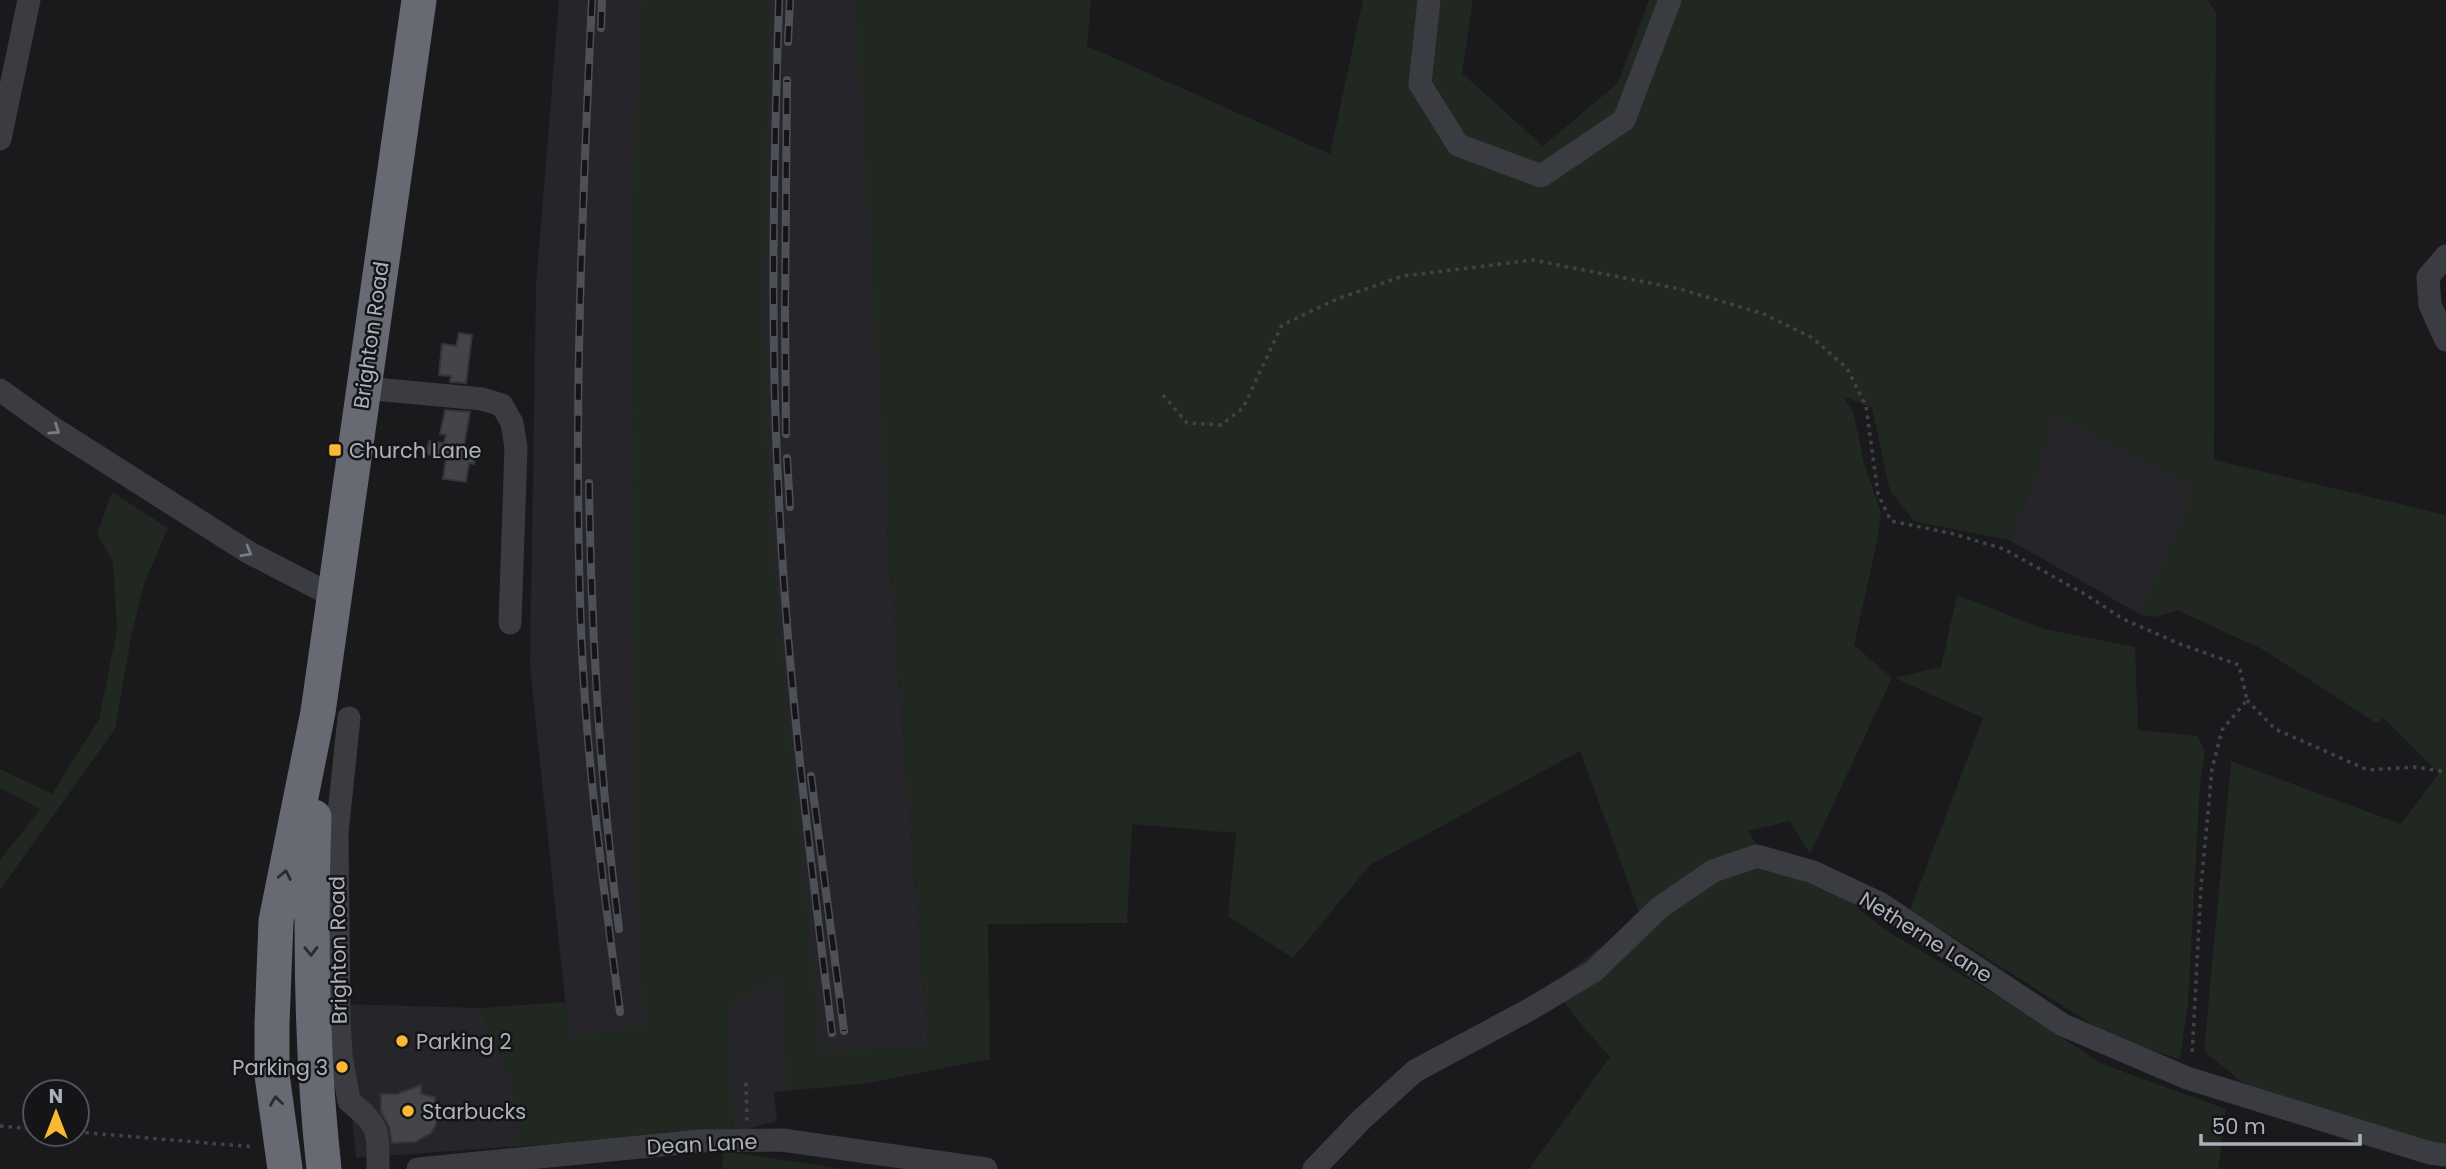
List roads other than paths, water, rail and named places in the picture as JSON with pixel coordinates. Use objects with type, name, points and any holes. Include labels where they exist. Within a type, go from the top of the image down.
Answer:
[{"type":"highway","name":"Brighton Road","points":[[324,1169],[315,1072],[325,991],[311,919],[334,715],[335,597],[419,0]]},
{"type":"highway","name":"Brighton Road","points":[[284,1157],[272,1075],[276,921],[334,715]]},
{"type":"street","points":[[0,139],[29,0]]},
{"type":"street","points":[[1429,0],[1420,84],[1458,145],[1541,176],[1624,120],[1670,0]]},
{"type":"street","points":[[2446,256],[2428,277],[2430,305],[2446,340]]},
{"type":"street","points":[[364,388],[482,399],[502,405],[512,423],[516,447],[510,623]]},
{"type":"street","points":[[0,390],[52,428],[248,552],[335,597]]},
{"type":"street","name":"Netherne Lane","points":[[1314,1169],[1362,1119],[1415,1071],[1527,1011],[1594,971],[1659,908],[1713,871],[1757,856],[1812,872],[1881,905],[2063,1025],[2187,1078],[2430,1153],[2446,1155]]},
{"type":"street","name":"Brighton Road","points":[[325,991],[349,1101],[377,1128],[378,1169]]},
{"type":"street","name":"Dean Lane","points":[[418,1169],[701,1141],[747,1140],[782,1140],[986,1169]]},
{"type":"railway","points":[[592,0],[580,314],[578,472],[581,629],[591,773],[620,1012]]},
{"type":"railway","points":[[601,28],[602,0]]},
{"type":"railway","points":[[779,0],[773,301],[778,481],[793,688],[832,1033]]},
{"type":"railway","points":[[788,42],[790,0]]},
{"type":"railway","points":[[786,434],[787,80]]},
{"type":"railway","points":[[787,458],[790,507]]},
{"type":"railway","points":[[589,483],[598,706],[619,929]]},
{"type":"railway","points":[[811,776],[844,1031]]},
{"type":"place","name":"Church Lane","points":[[335,450]]},
{"type":"place","name":"Parking 2","points":[[402,1041]]},
{"type":"place","name":"Parking 3","points":[[342,1067]]},
{"type":"place","name":"Starbucks","points":[[408,1111]]}]
